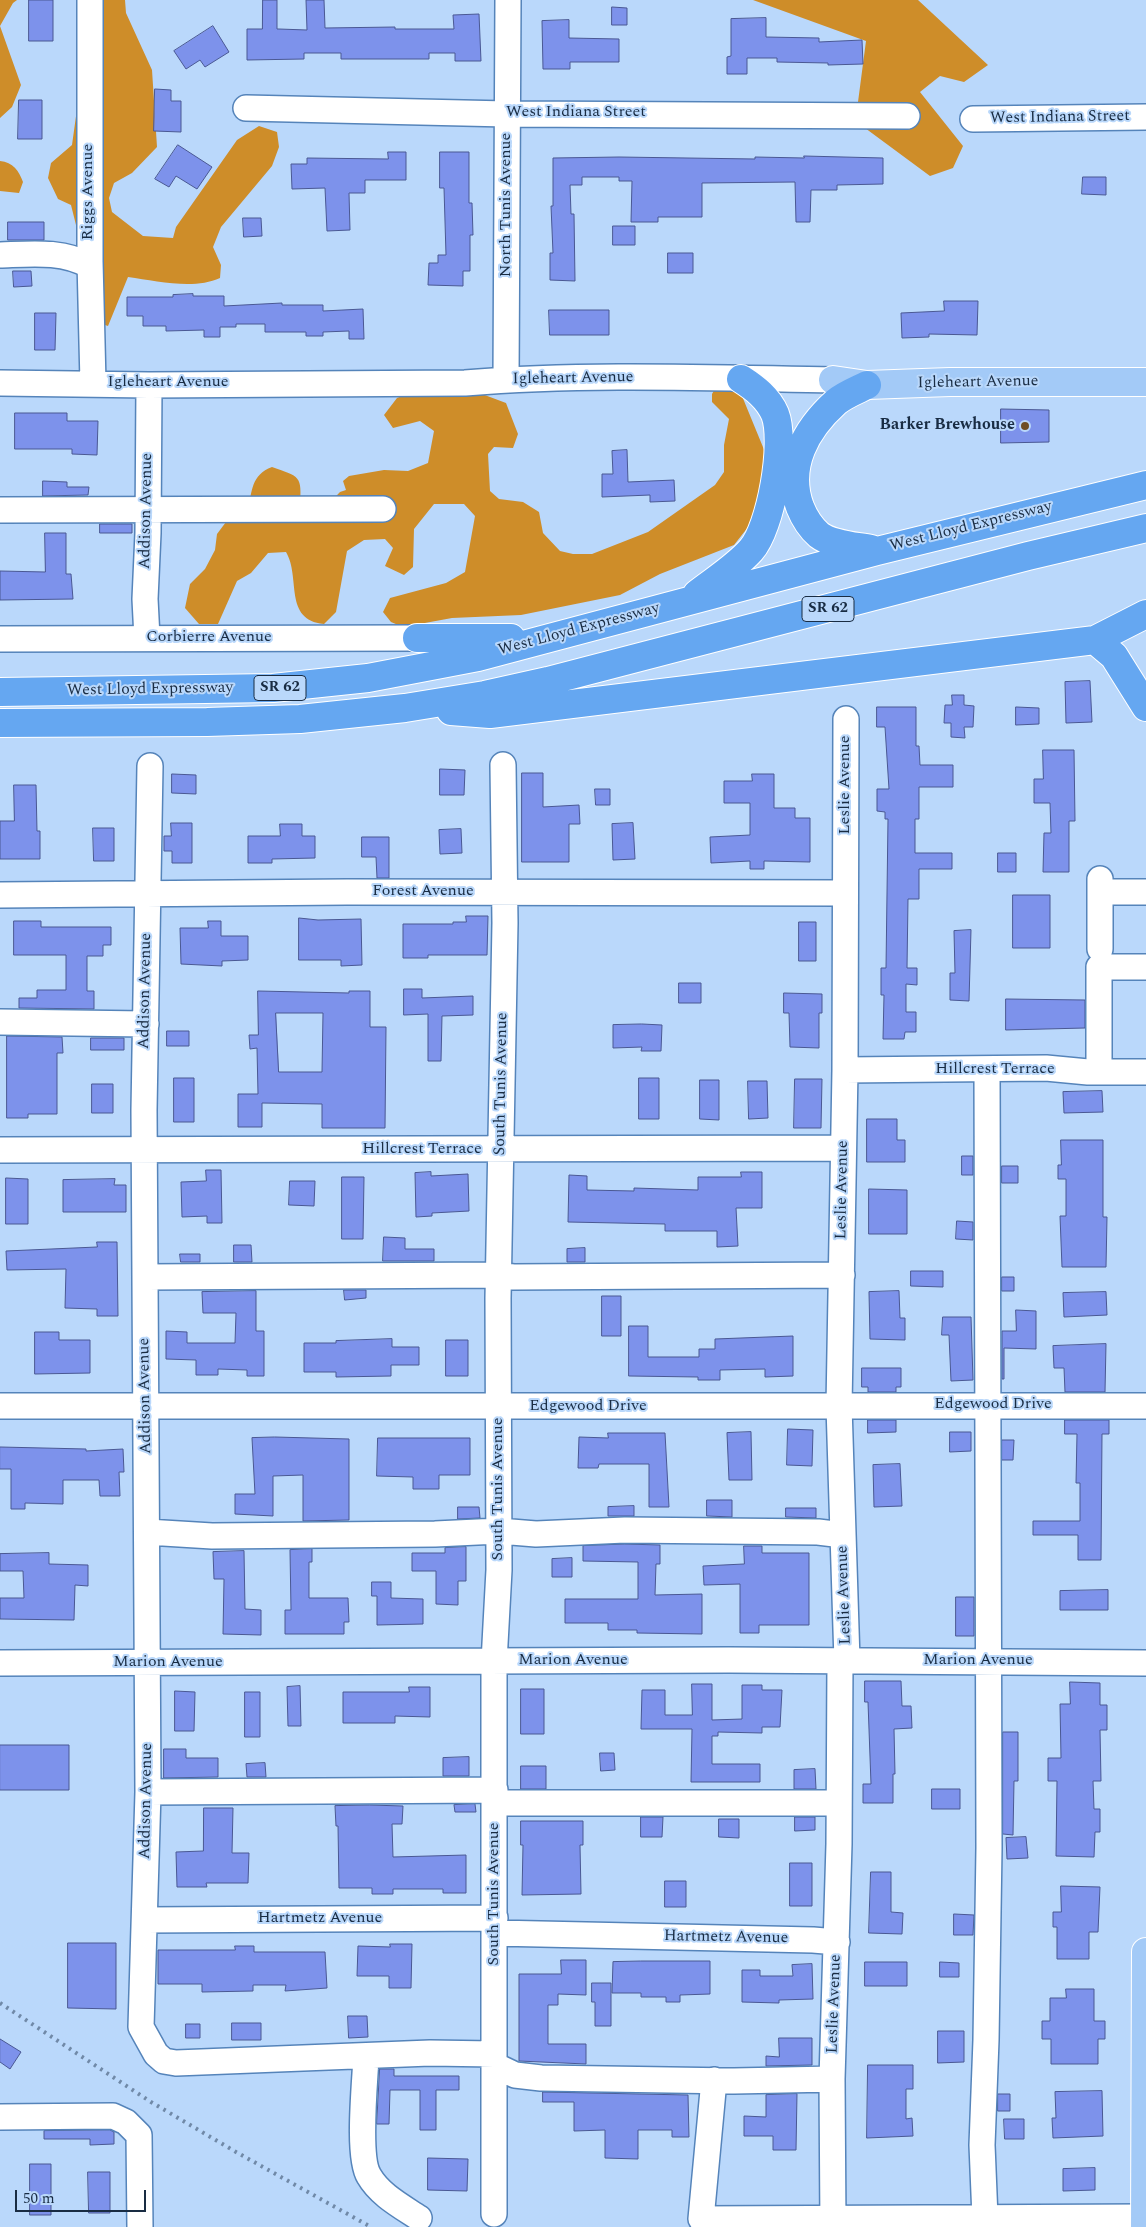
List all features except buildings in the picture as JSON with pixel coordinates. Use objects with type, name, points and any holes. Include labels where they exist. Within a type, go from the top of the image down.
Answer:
[{"type":"highway","points":[[690,600],[750,550],[759,539],[767,519],[779,451],[778,426],[772,408],[759,391],[741,379]]},
{"type":"highway","points":[[779,451],[791,426],[833,380]]},
{"type":"highway","points":[[866,386],[837,400],[810,431],[797,457],[794,486],[803,514],[820,535],[830,541],[877,551]]},
{"type":"highway","name":"West Lloyd Expressway","points":[[0,692],[273,688],[368,678],[478,657],[877,551],[1146,485]]},
{"type":"highway","name":"West Lloyd Expressway","points":[[0,723],[207,722],[300,719],[405,708],[484,695],[548,681],[1028,556],[1146,528]]},
{"type":"highway","points":[[405,708],[490,714],[1095,640],[1146,614]]},
{"type":"highway","points":[[417,638],[555,637]]},
{"type":"highway","points":[[1095,640],[1114,656],[1146,707]]},
{"type":"main road","name":"Igleheart Avenue","points":[[833,380],[866,386],[950,382],[1146,382]]},
{"type":"main road","points":[[1145,2220],[1146,1952]]},
{"type":"street","name":"Riggs Avenue","points":[[90,0],[92,383]]},
{"type":"street","name":"North Tunis Avenue","points":[[506,379],[508,0]]},
{"type":"street","name":"West Indiana Street","points":[[246,108],[507,114],[907,116]]},
{"type":"street","name":"West Indiana Street","points":[[973,119],[1146,117]]},
{"type":"street","points":[[0,255],[50,254],[78,260],[90,266]]},
{"type":"street","name":"Igleheart Avenue","points":[[0,383],[465,382],[506,379],[833,380]]},
{"type":"street","name":"Addison Avenue","points":[[147,638],[149,384]]},
{"type":"street","points":[[0,510],[383,509]]},
{"type":"street","name":"Corbierre Avenue","points":[[0,639],[417,638]]},
{"type":"street","name":"Leslie Avenue","points":[[833,2222],[832,2079],[843,1661],[843,1534],[839,1406],[842,1275],[846,719]]},
{"type":"street","name":"South Tunis Avenue","points":[[494,2214],[494,1662],[499,1570],[498,1274],[505,923],[503,893],[503,765]]},
{"type":"street","name":"Addison Avenue","points":[[150,766],[146,1024],[145,1406],[148,1792],[141,2027],[156,2054],[164,2062],[366,2057]]},
{"type":"street","points":[[1100,949],[1100,885],[1146,892]]},
{"type":"street","name":"Forest Avenue","points":[[0,895],[845,893]]},
{"type":"street","points":[[1098,1072],[1100,966],[1146,967]]},
{"type":"street","points":[[0,1022],[146,1024]]},
{"type":"street","name":"Hillcrest Terrace","points":[[844,1070],[1046,1068],[1098,1072],[1146,1072]]},
{"type":"street","points":[[985,2218],[982,2145],[989,1848],[988,1069]]},
{"type":"street","name":"Hillcrest Terrace","points":[[0,1150],[843,1148]]},
{"type":"street","points":[[146,1277],[498,1274],[513,1277],[842,1275]]},
{"type":"street","name":"Edgewood Drive","points":[[0,1406],[1146,1406]]},
{"type":"street","points":[[147,1532],[212,1536],[499,1531],[536,1534],[625,1530],[818,1532],[843,1534]]},
{"type":"street","name":"Marion Avenue","points":[[0,1663],[988,1661],[1146,1663]]},
{"type":"street","points":[[148,1792],[839,1803]]},
{"type":"street","name":"Hartmetz Avenue","points":[[144,1920],[495,1926],[837,1942]]},
{"type":"street","points":[[419,2218],[380,2190],[368,2175],[363,2155],[366,2057],[430,2053],[494,2060],[515,2075],[541,2078],[832,2079]]},
{"type":"street","points":[[714,2080],[712,2222],[833,2222],[985,2218],[1051,2223],[1145,2220]]},
{"type":"street","points":[[0,2117],[113,2116],[126,2122],[139,2134],[140,2227]]},
{"type":"shaded area","points":[[0,0],[17,0],[13,3],[0,26]]},
{"type":"shaded area","points":[[94,0],[125,0],[126,13],[152,70],[157,147],[132,173],[114,183],[109,198],[112,212],[143,236],[173,238],[176,227],[237,140],[259,126],[277,132],[279,147],[272,166],[221,227],[213,247],[221,265],[220,278],[210,282],[187,284],[128,277],[108,326],[96,322],[101,254],[76,225],[71,205],[58,199],[48,178],[51,163],[72,145],[77,109],[100,88],[103,59]]},
{"type":"shaded area","points":[[753,0],[918,0],[988,65],[964,82],[940,76],[920,92],[963,146],[953,168],[930,176],[865,128],[858,102],[866,41]]},
{"type":"shaded area","points":[[0,26],[21,85],[12,107],[0,118]]},
{"type":"shaded area","points":[[0,161],[9,163],[20,174],[23,182],[19,193],[0,191]]},
{"type":"shaded area","points":[[729,385],[742,396],[765,452],[756,517],[734,545],[660,574],[620,595],[521,615],[452,618],[403,627],[391,622],[383,612],[390,598],[446,583],[465,572],[475,516],[464,504],[434,504],[414,529],[413,567],[404,575],[385,566],[393,548],[385,539],[364,540],[347,551],[336,612],[324,624],[311,621],[303,615],[298,606],[293,573],[286,552],[268,553],[251,573],[237,581],[218,624],[199,624],[185,608],[190,584],[205,569],[215,550],[217,534],[229,518],[248,511],[256,479],[265,470],[272,467],[288,473],[297,479],[300,488],[300,506],[314,519],[340,492],[346,490],[343,481],[349,476],[384,470],[408,471],[428,463],[434,431],[420,421],[393,428],[384,415],[397,398],[411,392],[474,391],[506,403],[518,434],[513,448],[494,447],[488,454],[490,491],[499,499],[523,502],[539,512],[543,533],[560,551],[573,554],[592,554],[648,532],[715,485],[724,472],[724,445],[729,419],[712,402],[712,394],[716,387]]},
{"type":"railway","points":[[0,2003],[151,2102],[371,2227]]},
{"type":"place","name":"Barker Brewhouse","points":[[1025,426]]}]
